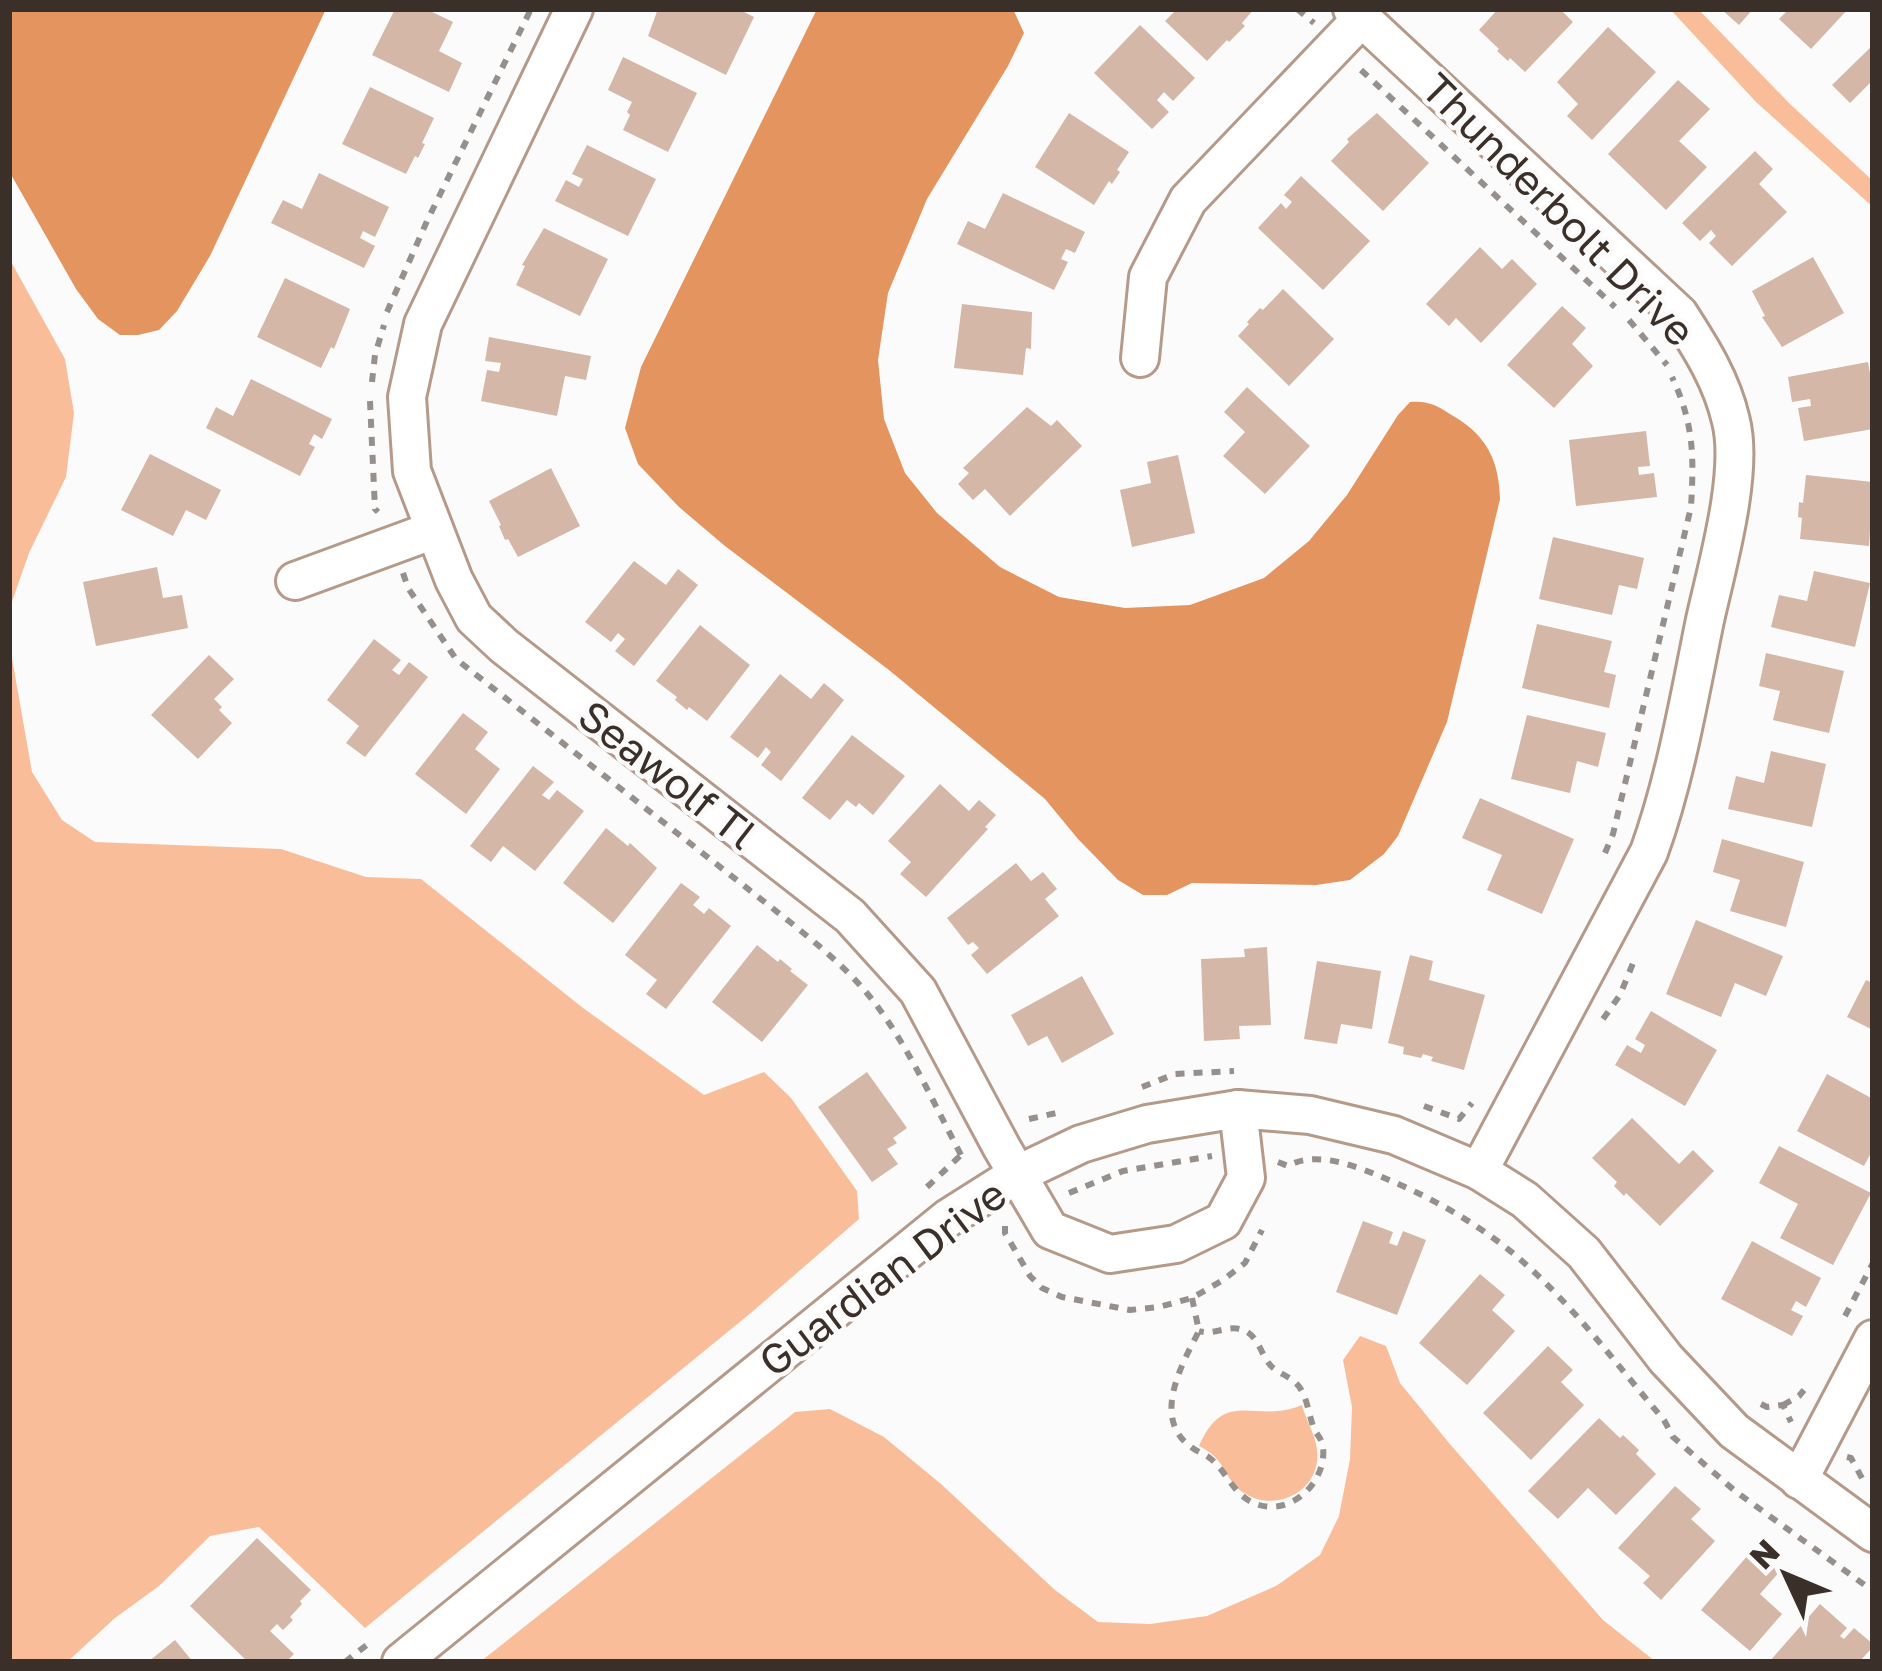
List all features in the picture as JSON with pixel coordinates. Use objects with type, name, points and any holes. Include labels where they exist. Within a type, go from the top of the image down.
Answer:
[{"type":"street","name":"Seawolf Tl","points":[[574,9],[423,324],[407,397],[412,471],[454,580],[474,618],[850,916],[918,991],[1050,1230],[1110,1254],[1176,1244],[1223,1221],[1246,1178],[1238,1109]]},
{"type":"street","points":[[1141,358],[1148,278],[1188,200],[1336,46],[1357,14]]},
{"type":"street","name":"Thunderbolt Drive","points":[[1357,14],[1679,314],[1711,362],[1732,424],[1733,476],[1726,526],[1667,801],[1648,852],[1608,932],[1479,1171]]},
{"type":"street","points":[[295,581],[434,530]]},
{"type":"street","name":"Guardian Drive","points":[[401,1662],[948,1218],[1009,1161],[1147,1124],[1238,1109],[1310,1115],[1394,1136],[1479,1171],[1521,1197],[1584,1253],[1666,1358],[1734,1431],[1873,1533]]},
{"type":"street","points":[[1799,1480],[1873,1339]]},
{"type":"path","points":[[531,9],[391,300],[375,355],[369,407],[374,509],[383,516],[408,588],[456,659],[838,962],[868,995],[909,1056],[961,1155]]},
{"type":"path","points":[[1297,9],[1631,322],[1667,366],[1688,410],[1694,462],[1691,507],[1613,834],[1599,868]]},
{"type":"path","points":[[1594,1030],[1620,995],[1645,939]]},
{"type":"path","points":[[1132,1091],[1175,1074],[1235,1072]]},
{"type":"path","points":[[1420,1105],[1459,1119],[1478,1096]]},
{"type":"path","points":[[1009,1161],[1029,1134],[1029,1119],[1021,1108]]},
{"type":"path","points":[[1029,1119],[1065,1111]]},
{"type":"path","points":[[1288,1166],[1302,1158],[1358,1167],[1408,1187],[1484,1232],[1556,1295],[1687,1450],[1735,1492],[1873,1591]]},
{"type":"path","points":[[1192,1298],[1199,1331],[1186,1352],[1171,1398],[1179,1435],[1214,1460],[1239,1495],[1251,1502],[1280,1507],[1296,1499],[1317,1479],[1323,1443],[1300,1388],[1272,1367],[1242,1329],[1199,1331]]},
{"type":"path","points":[[1754,1400],[1767,1407],[1783,1406],[1794,1426],[1834,1454],[1850,1458],[1868,1488]]},
{"type":"shaded area","points":[[9,9],[326,9],[210,256],[177,311],[159,330],[120,335],[98,319],[9,171]]},
{"type":"shaded area","points":[[817,9],[1013,9],[1024,33],[927,199],[888,293],[878,360],[884,419],[905,473],[937,513],[1000,567],[1059,597],[1125,608],[1190,605],[1264,578],[1309,541],[1347,495],[1410,402],[1429,403],[1449,413],[1476,433],[1490,452],[1500,499],[1447,722],[1398,836],[1384,854],[1350,880],[1316,885],[1192,883],[1167,895],[1143,895],[1118,880],[1045,799],[889,670],[725,546],[638,464],[625,428],[641,367]]},
{"type":"shaded area","points":[[1670,9],[1698,9],[1873,181],[1873,207],[1756,102]]},
{"type":"shaded area","points":[[9,258],[65,359],[74,413],[66,477],[29,553],[9,610]]},
{"type":"shaded area","points":[[9,641],[32,772],[62,820],[95,842],[281,849],[366,877],[421,879],[583,1008],[704,1095],[764,1072],[791,1098],[857,1191],[859,1219],[365,1628],[259,1527],[210,1536],[159,1586],[67,1662],[9,1662]]},
{"type":"shaded area","points":[[1360,1336],[1386,1346],[1400,1383],[1449,1443],[1603,1620],[1656,1662],[480,1662],[795,1412],[830,1409],[884,1437],[1055,1590],[1098,1622],[1150,1624],[1207,1616],[1276,1586],[1320,1555],[1339,1516],[1350,1459],[1352,1407],[1343,1360]]},
{"type":"shaded area","points":[[1302,1405],[1316,1445],[1317,1464],[1305,1487],[1282,1499],[1257,1499],[1244,1493],[1216,1458],[1199,1446],[1209,1428],[1231,1412]]},
{"type":"building","points":[[395,9],[426,9],[453,22],[439,51],[462,63],[449,92],[372,55]]},
{"type":"building","points":[[658,9],[738,9],[754,17],[726,75],[648,36]]},
{"type":"building","points":[[1177,9],[1254,9],[1242,23],[1245,26],[1207,61],[1165,21]]},
{"type":"building","points":[[1498,9],[1560,9],[1573,22],[1525,72],[1479,30]]},
{"type":"building","points":[[1721,9],[1753,9],[1739,25]]},
{"type":"building","points":[[1789,9],[1848,9],[1811,49],[1779,19]]},
{"type":"building","points":[[1140,25],[1195,78],[1173,101],[1164,92],[1157,100],[1169,112],[1152,129],[1094,73]]},
{"type":"building","points":[[1608,27],[1656,72],[1592,140],[1567,116],[1578,104],[1557,82]]},
{"type":"building","points":[[1873,45],[1873,80],[1850,103],[1832,85]]},
{"type":"building","points":[[623,57],[697,93],[668,152],[623,130],[632,102],[608,90]]},
{"type":"building","points":[[1678,80],[1710,109],[1679,141],[1707,167],[1666,210],[1608,154]]},
{"type":"building","points":[[370,87],[434,118],[406,174],[342,144]]},
{"type":"building","points":[[1069,113],[1129,152],[1094,205],[1035,167]]},
{"type":"building","points":[[1377,113],[1429,163],[1383,211],[1331,161],[1347,139]]},
{"type":"building","points":[[587,145],[656,179],[628,236],[555,201],[566,180],[579,187],[583,179],[572,174]]},
{"type":"building","points":[[1755,151],[1773,169],[1759,184],[1787,212],[1732,266],[1709,243],[1716,236],[1711,230],[1700,241],[1682,223]]},
{"type":"building","points":[[319,173],[389,207],[375,237],[363,231],[360,238],[375,246],[364,268],[271,223],[283,200],[302,209]]},
{"type":"building","points":[[1301,176],[1370,241],[1323,290],[1258,228],[1281,203],[1286,209],[1292,202],[1284,195]]},
{"type":"building","points":[[1003,193],[1085,232],[1075,253],[1066,249],[1061,259],[1068,262],[1054,290],[957,244],[968,221],[985,229]]},
{"type":"building","points":[[544,228],[608,259],[580,316],[516,285]]},
{"type":"building","points":[[1480,247],[1502,269],[1512,259],[1537,284],[1481,343],[1456,318],[1449,326],[1426,304]]},
{"type":"building","points":[[1813,257],[1844,313],[1782,347],[1752,291]]},
{"type":"building","points":[[285,278],[350,309],[321,368],[257,337]]},
{"type":"building","points":[[1283,289],[1334,339],[1289,386],[1238,336]]},
{"type":"building","points":[[962,304],[1032,312],[1031,349],[1026,348],[1023,375],[954,368]]},
{"type":"building","points":[[1562,306],[1586,328],[1572,344],[1593,366],[1554,408],[1507,365]]},
{"type":"building","points":[[489,337],[591,356],[586,380],[565,376],[557,416],[481,401],[487,370],[499,372],[501,363],[485,361]]},
{"type":"building","points":[[1868,362],[1873,429],[1804,441],[1798,408],[1811,406],[1810,399],[1792,402],[1788,377]]},
{"type":"building","points":[[251,379],[332,419],[322,439],[314,434],[309,444],[315,447],[300,476],[206,428],[216,407],[233,416]]},
{"type":"building","points":[[1247,387],[1310,446],[1265,494],[1223,456],[1245,432],[1224,412]]},
{"type":"building","points":[[1027,407],[1051,426],[1057,420],[1082,446],[1010,516],[985,489],[973,500],[958,484],[969,473],[963,468]]},
{"type":"building","points":[[1646,431],[1650,466],[1638,467],[1639,475],[1654,473],[1657,497],[1576,506],[1569,440]]},
{"type":"building","points":[[150,454],[221,490],[206,520],[186,510],[173,536],[121,510]]},
{"type":"building","points":[[1178,455],[1195,533],[1132,547],[1120,490],[1151,483],[1147,462]]},
{"type":"building","points":[[551,468],[580,526],[518,557],[505,540],[489,501]]},
{"type":"building","points":[[1806,475],[1873,482],[1869,546],[1800,539],[1799,502],[1803,503]]},
{"type":"building","points":[[1553,537],[1644,558],[1637,589],[1619,585],[1612,615],[1539,599]]},
{"type":"building","points":[[634,561],[666,585],[678,569],[698,585],[634,666],[615,651],[625,639],[618,633],[611,642],[585,622]]},
{"type":"building","points":[[157,567],[163,598],[182,595],[188,628],[96,646],[83,582]]},
{"type":"building","points":[[1814,571],[1870,583],[1855,647],[1771,627],[1779,595],[1807,601]]},
{"type":"building","points":[[1537,624],[1612,641],[1604,672],[1616,675],[1609,708],[1522,688]]},
{"type":"building","points":[[700,625],[750,665],[707,721],[687,710],[656,681]]},
{"type":"building","points":[[374,639],[401,660],[392,670],[399,675],[409,662],[428,677],[365,757],[346,743],[359,726],[327,700]]},
{"type":"building","points":[[1766,653],[1844,671],[1829,733],[1773,720],[1780,691],[1759,686]]},
{"type":"building","points":[[209,655],[234,679],[214,699],[232,723],[198,759],[151,715]]},
{"type":"building","points":[[780,674],[811,699],[824,683],[844,700],[781,781],[761,765],[771,752],[766,747],[758,758],[730,737]]},
{"type":"building","points":[[463,713],[488,732],[475,749],[500,769],[466,814],[415,774]]},
{"type":"building","points":[[1527,715],[1606,733],[1598,767],[1577,761],[1570,793],[1511,779]]},
{"type":"building","points":[[852,735],[905,776],[873,815],[847,800],[830,820],[802,798]]},
{"type":"building","points":[[1771,751],[1826,764],[1812,827],[1728,809],[1736,776],[1764,783]]},
{"type":"building","points":[[533,766],[554,782],[542,795],[549,800],[557,790],[584,811],[535,871],[503,846],[491,862],[470,846]]},
{"type":"building","points":[[940,784],[969,811],[979,800],[996,815],[926,897],[900,874],[911,862],[888,841]]},
{"type":"building","points":[[1480,798],[1574,839],[1542,914],[1487,890],[1502,855],[1462,838]]},
{"type":"building","points":[[606,828],[657,868],[613,923],[563,883]]},
{"type":"building","points":[[1722,839],[1804,862],[1786,927],[1730,911],[1740,880],[1713,872]]},
{"type":"building","points":[[1016,863],[1031,881],[1043,872],[1057,889],[1045,899],[1059,916],[987,974],[971,955],[979,948],[973,942],[968,945],[947,918]]},
{"type":"building","points":[[681,883],[700,897],[693,905],[704,914],[709,908],[731,926],[666,1009],[646,994],[657,980],[625,955]]},
{"type":"building","points":[[1696,920],[1783,956],[1766,996],[1735,983],[1721,1017],[1666,994]]},
{"type":"building","points":[[757,945],[808,985],[762,1042],[712,1002]]},
{"type":"building","points":[[1267,947],[1271,1025],[1239,1026],[1240,1039],[1204,1041],[1201,959],[1245,957],[1244,949]]},
{"type":"building","points":[[1410,955],[1433,961],[1429,980],[1485,995],[1464,1070],[1431,1061],[1433,1057],[1423,1054],[1421,1058],[1403,1054],[1404,1047],[1388,1043]]},
{"type":"building","points":[[1317,961],[1381,971],[1372,1029],[1341,1024],[1337,1044],[1304,1039]]},
{"type":"building","points":[[1082,976],[1114,1034],[1062,1063],[1047,1036],[1028,1046],[1011,1015]]},
{"type":"building","points":[[1866,980],[1873,983],[1873,1030],[1847,1017]]},
{"type":"building","points":[[1651,1011],[1717,1050],[1685,1106],[1615,1065],[1627,1045],[1641,1053],[1645,1045],[1635,1039]]},
{"type":"building","points":[[867,1072],[907,1128],[887,1149],[898,1164],[872,1182],[818,1107]]},
{"type":"building","points":[[1827,1074],[1873,1099],[1873,1149],[1864,1166],[1797,1131]]},
{"type":"building","points":[[1632,1118],[1679,1164],[1693,1150],[1714,1171],[1660,1226],[1614,1186],[1617,1182],[1592,1158]]},
{"type":"building","points":[[1779,1146],[1871,1193],[1833,1265],[1780,1238],[1798,1204],[1759,1183]]},
{"type":"building","points":[[1363,1221],[1393,1232],[1389,1243],[1397,1246],[1403,1231],[1426,1240],[1397,1315],[1336,1292]]},
{"type":"building","points":[[1752,1241],[1821,1278],[1806,1307],[1796,1301],[1791,1310],[1803,1316],[1792,1336],[1721,1299]]},
{"type":"building","points":[[1480,1274],[1505,1295],[1492,1310],[1515,1331],[1467,1385],[1419,1343]]},
{"type":"building","points":[[1548,1346],[1573,1370],[1561,1382],[1584,1405],[1531,1460],[1483,1413]]},
{"type":"building","points":[[1599,1418],[1639,1450],[1636,1454],[1656,1474],[1616,1515],[1588,1488],[1558,1519],[1528,1491]]},
{"type":"building","points":[[1675,1486],[1701,1509],[1691,1519],[1715,1541],[1661,1600],[1643,1583],[1650,1576],[1618,1548]]},
{"type":"building","points":[[257,1538],[311,1590],[283,1630],[277,1624],[270,1631],[294,1654],[286,1662],[248,1662],[190,1606]]},
{"type":"building","points":[[1754,1548],[1781,1570],[1760,1594],[1782,1614],[1750,1651],[1701,1610]]},
{"type":"building","points":[[1820,1604],[1847,1628],[1840,1636],[1844,1639],[1854,1628],[1873,1647],[1859,1662],[1769,1662]]},
{"type":"building","points":[[175,1640],[193,1662],[148,1662]]}]
